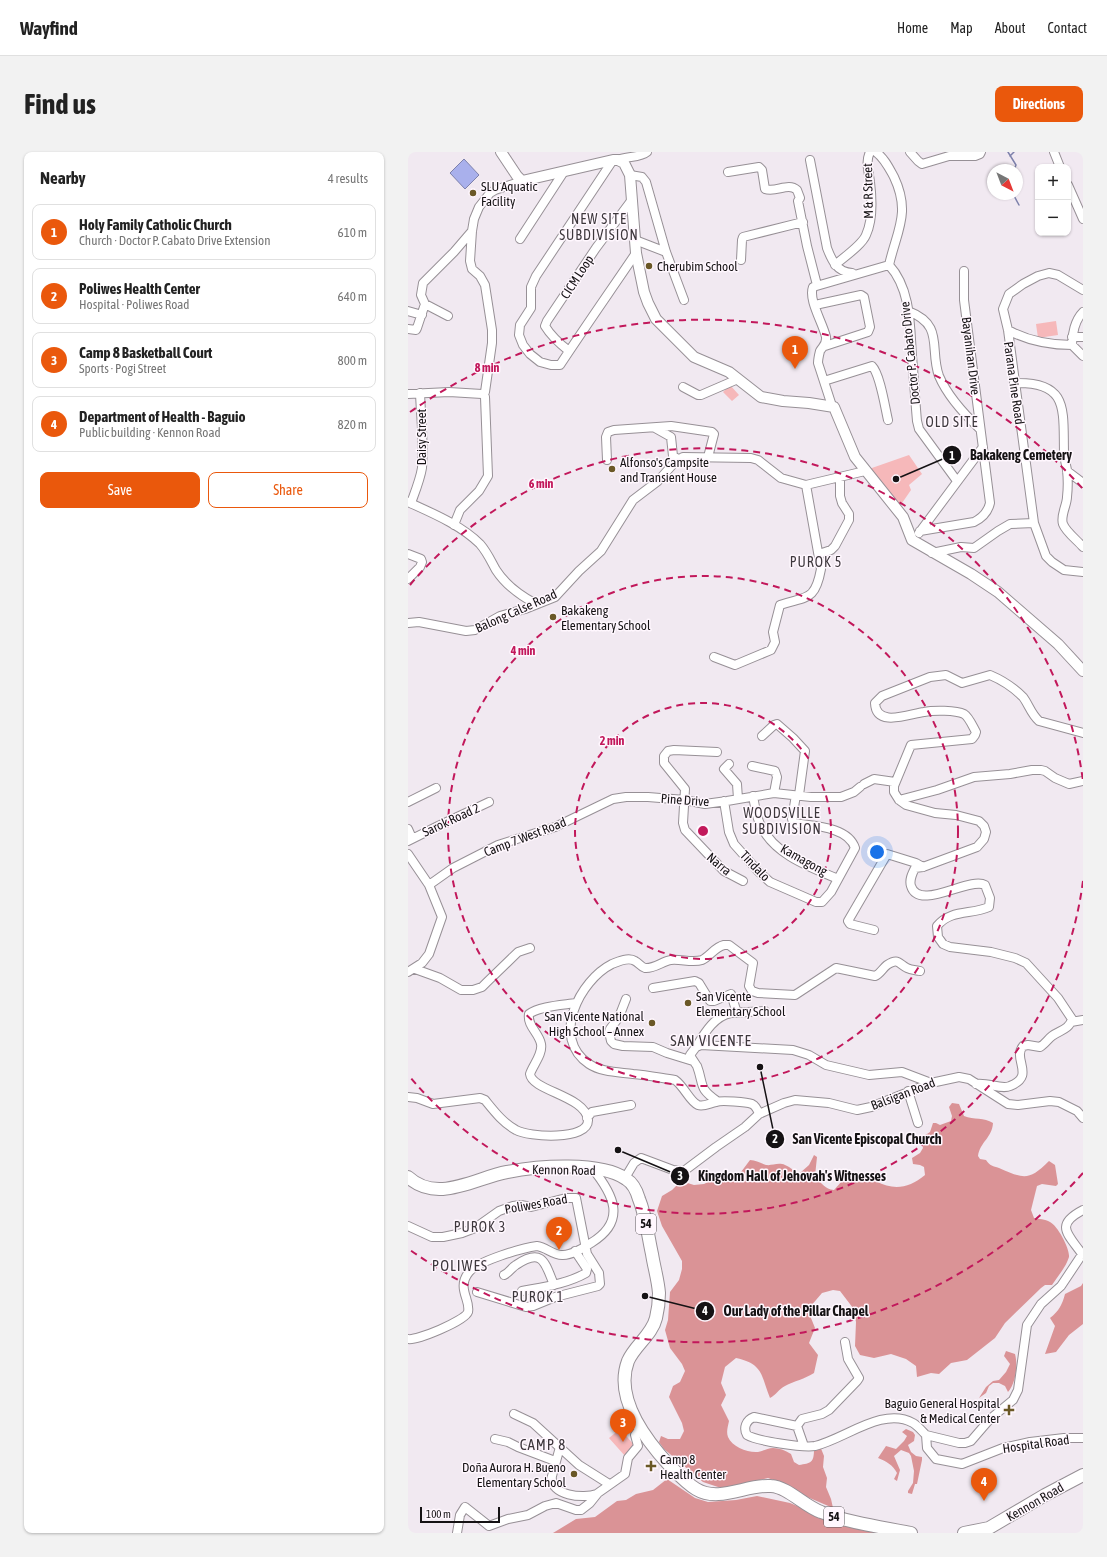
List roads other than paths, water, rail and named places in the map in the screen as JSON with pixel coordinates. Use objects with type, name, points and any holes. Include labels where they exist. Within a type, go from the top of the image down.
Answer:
[{"type":"highway","name":"Kennon Road","points":[[408,1177],[421,1186],[442,1189],[464,1185],[506,1172],[556,1167],[592,1168],[625,1178]]},
{"type":"highway","name":"54","points":[[625,1178],[634,1187],[642,1207],[659,1294],[656,1321],[633,1352],[626,1369],[626,1383],[628,1397],[635,1419],[657,1451],[675,1471],[695,1489],[704,1493],[721,1494],[771,1486],[785,1490],[809,1507],[832,1516],[859,1524],[911,1533]]},
{"type":"highway","name":"Kennon Road","points":[[964,1533],[999,1530],[1011,1516],[1045,1495],[1083,1475]]},
{"type":"main road","points":[[501,152],[522,181],[616,160],[624,163],[630,175],[636,253],[644,292],[656,319],[694,357],[729,372],[760,397],[832,406],[836,410],[855,457],[903,517],[912,540],[932,553],[971,574],[998,592],[1058,644],[1083,671]]},
{"type":"street","points":[[636,253],[560,365],[551,365],[540,362],[530,354],[523,345],[519,335],[520,325],[531,308],[531,287],[536,276],[616,160],[643,155],[647,152]]},
{"type":"street","name":"M & R Street","points":[[835,265],[866,235],[871,211],[870,182],[867,165],[868,155],[870,152]]},
{"type":"street","points":[[825,346],[826,338],[811,294],[813,287],[889,265],[901,220],[903,208],[900,192],[894,177],[884,160],[876,152]]},
{"type":"street","points":[[910,152],[922,164],[949,156],[975,156],[981,152]]},
{"type":"street","points":[[1054,152],[1059,164]]},
{"type":"street","points":[[810,160],[825,242],[831,259],[838,269],[844,272],[859,273]]},
{"type":"street","points":[[728,172],[761,168],[766,189],[772,190],[794,187],[798,192],[800,198],[798,202],[817,285]]},
{"type":"street","points":[[520,239],[563,173]]},
{"type":"street","points":[[630,175],[642,177],[646,182],[666,252],[684,300]]},
{"type":"street","points":[[454,525],[460,510],[479,491],[488,476],[484,394],[492,343],[492,330],[485,284],[480,276],[472,269],[470,261],[474,219],[479,207],[490,193],[522,181]]},
{"type":"street","points":[[1071,192],[1083,219]]},
{"type":"street","name":"CICM Loop","points":[[569,351],[548,331],[546,326],[547,321],[596,248],[631,201]]},
{"type":"street","points":[[741,260],[743,237],[803,222]]},
{"type":"street","points":[[448,316],[425,304],[421,295],[422,283],[454,252],[472,231]]},
{"type":"street","points":[[635,240],[666,252]]},
{"type":"street","name":"Doctor P. Cabato Drive","points":[[889,265],[901,282],[908,311],[917,421],[924,436],[956,481]]},
{"type":"street","name":"Bayanihan Drive","points":[[920,531],[979,520],[988,510],[990,503],[964,300],[964,271]]},
{"type":"street","name":"Parana Pine Road","points":[[1083,290],[1062,277],[1049,273],[1038,276],[1009,294],[1003,309],[1008,330],[1034,524],[1046,556],[1052,562],[1064,570],[1083,572]]},
{"type":"street","points":[[815,305],[861,295],[865,299],[870,327],[868,332],[825,346],[821,349],[818,363],[832,406]]},
{"type":"street","points":[[408,329],[416,330],[425,304]]},
{"type":"street","points":[[408,311],[422,315]]},
{"type":"street","points":[[908,311],[919,315],[934,335],[939,375],[951,398],[980,430]]},
{"type":"street","points":[[1083,312],[1075,326],[1072,341],[1083,356]]},
{"type":"street","points":[[1008,330],[1020,337],[1055,345],[1083,337]]},
{"type":"street","points":[[824,381],[872,366],[875,368],[888,420]]},
{"type":"street","points":[[683,387],[698,395],[701,395],[738,379]]},
{"type":"street","points":[[1014,383],[1039,384],[1056,395],[1061,403],[1065,427],[1064,453],[1067,471],[1067,500],[1063,524],[1083,547]]},
{"type":"street","name":"Daisy Street","points":[[410,503],[422,469],[422,423],[420,393]]},
{"type":"street","points":[[408,394],[484,394]]},
{"type":"street","points":[[607,460],[606,437],[608,432],[614,430],[671,426],[712,432],[715,436],[708,457]]},
{"type":"street","points":[[655,428],[671,437],[673,456],[678,459],[683,457],[708,457],[755,459],[781,478],[806,485],[865,471]]},
{"type":"street","points":[[912,540],[983,447]]},
{"type":"street","name":"Balong Calse Road","points":[[408,623],[419,622],[470,631],[482,627],[500,616],[536,604],[558,594],[579,571],[601,551],[633,500],[658,481],[678,459]]},
{"type":"street","points":[[1067,471],[1083,483]]},
{"type":"street","points":[[819,554],[831,550],[835,546],[849,520],[849,514],[842,503],[840,496],[840,477]]},
{"type":"street","points":[[714,657],[735,665],[773,648],[775,642],[773,632],[779,606],[807,598],[814,591],[821,569],[806,485]]},
{"type":"street","points":[[410,503],[454,525],[480,544],[502,578],[519,593],[536,604]]},
{"type":"street","points":[[932,553],[961,547],[974,548],[1010,524],[1034,524]]},
{"type":"street","points":[[408,554],[421,559],[422,563],[408,579]]},
{"type":"street","points":[[976,1084],[988,1084],[1005,1088],[1015,1084],[1021,1079],[1023,1073],[1020,1054],[1021,1048],[1028,1045],[1040,1047],[1051,1036],[1066,1029],[1071,1022],[1070,1014],[1061,1002],[1022,961],[990,952],[959,949],[943,944],[938,937],[937,926],[944,919],[955,914],[986,908],[991,905],[986,886],[980,883],[923,896],[917,893],[911,886],[911,878],[915,868],[924,867],[977,847],[984,839],[986,832],[984,826],[979,822],[956,815],[908,806],[899,800],[894,792],[894,786],[911,745],[972,739],[976,732],[967,717],[958,712],[926,711],[886,718],[879,715],[875,710],[875,703],[882,696],[930,677],[946,675],[962,683],[990,676],[1004,683],[1023,698],[1034,717],[1039,721],[1083,733]]},
{"type":"street","points":[[762,736],[774,724],[777,724],[805,751],[792,819],[794,823],[828,828],[845,836],[854,844],[855,848],[838,879]]},
{"type":"street","points":[[685,800],[685,789],[664,763],[664,756],[668,751],[674,750],[717,752]]},
{"type":"street","points":[[729,764],[724,769],[737,784],[738,799]]},
{"type":"street","points":[[752,766],[775,771],[777,777],[774,793]]},
{"type":"street","points":[[899,800],[937,790],[974,777],[1010,774],[1032,770],[1045,771],[1055,778],[1069,784],[1083,781]]},
{"type":"street","name":"Pine Drive","points":[[626,797],[685,800],[705,804],[774,793],[811,797],[841,797],[854,792],[862,785],[874,780],[895,782]]},
{"type":"street","points":[[408,802],[436,788]]},
{"type":"street","name":"Kamagong","points":[[753,796],[760,826],[767,837],[780,849],[808,866],[838,879]]},
{"type":"street","name":"Camp 7 West Road","points":[[429,885],[453,868],[498,846],[555,827],[613,799],[626,797]]},
{"type":"street","name":"Narra","points":[[685,800],[683,823],[685,830],[724,870],[744,881]]},
{"type":"street","name":"Tindalo","points":[[724,801],[729,832],[734,844],[770,882],[818,902],[822,902],[828,897],[838,879]]},
{"type":"street","name":"Sarok Road 2","points":[[410,840],[489,802]]},
{"type":"street","points":[[408,829],[410,840]]},
{"type":"street","points":[[408,854],[429,885],[442,917],[429,954],[422,963],[412,970]]},
{"type":"street","points":[[874,930],[850,924],[848,921],[887,854],[924,867]]},
{"type":"street","points":[[759,1114],[757,1109],[752,1104],[717,1101],[698,1105],[691,1100],[682,1086],[675,1080],[606,1070],[589,1064],[582,1058],[575,1048],[570,1031],[571,1019],[576,1003],[584,988],[603,970],[613,964],[627,959],[632,959],[644,968],[648,968],[670,960],[700,960],[724,945],[729,945],[754,963],[749,986],[752,991],[758,993],[795,995],[836,968],[874,976],[879,974],[885,966],[894,962],[899,962],[906,967],[920,971]]},
{"type":"street","points":[[412,970],[440,978],[461,990],[473,990],[482,987],[518,952],[530,948]]},
{"type":"street","points":[[653,988],[695,981],[701,986],[710,1000],[714,1001],[731,994],[737,1013]]},
{"type":"street","points":[[626,1000],[619,1017],[609,1032],[611,1041],[614,1044],[623,1046],[653,1047],[693,1061]]},
{"type":"street","points":[[408,1097],[417,1098],[433,1104],[480,1098],[485,1100],[510,1126],[524,1133],[531,1135],[578,1133],[587,1126],[587,1118],[583,1111],[564,1096],[536,1084],[530,1077],[531,1071],[540,1051],[541,1044],[530,1023],[529,1014],[539,1009],[576,1003]]},
{"type":"street","points":[[717,1101],[708,1095],[702,1086],[697,1066],[690,1055],[710,1026],[717,1020],[730,1013],[765,1011]]},
{"type":"street","points":[[1071,1022],[1083,1020]]},
{"type":"street","points":[[696,1047],[702,1045],[720,1045],[793,1050],[809,1055],[826,1064],[838,1068],[870,1075],[902,1072],[931,1083]]},
{"type":"street","name":"Balsigan Road","points":[[625,1178],[634,1164],[641,1158],[676,1171],[687,1170],[716,1146],[750,1124],[759,1114],[784,1103],[795,1100],[829,1103],[857,1110],[871,1107],[931,1083],[959,1077],[969,1079],[1008,1104],[1018,1105],[1050,1101],[1059,1102],[1078,1111],[1083,1118]]},
{"type":"street","points":[[908,1091],[918,1122]]},
{"type":"street","points":[[587,1118],[592,1112],[631,1105]]},
{"type":"street","points":[[408,1339],[416,1338],[439,1330],[465,1317],[468,1311],[463,1288],[470,1270],[480,1264],[537,1246],[545,1247],[562,1255],[586,1246],[607,1230],[613,1210],[613,1204],[609,1192],[592,1168]]},
{"type":"street","name":"Poliwes Road","points":[[408,1226],[432,1237],[444,1237],[462,1233],[474,1228],[499,1211],[509,1207],[517,1205],[531,1207],[551,1201],[573,1197],[578,1201],[580,1222],[589,1259],[599,1273],[600,1284],[594,1288],[556,1297],[533,1306],[526,1307],[477,1292]]},
{"type":"street","points":[[926,1436],[959,1443],[971,1441],[990,1419],[1013,1400],[1018,1390],[1027,1324],[1041,1304],[1061,1286],[1083,1254],[1065,1228],[1069,1220],[1083,1210]]},
{"type":"street","points":[[522,1291],[554,1285],[579,1277],[586,1273],[586,1269],[575,1251]]},
{"type":"street","points":[[504,1275],[520,1263],[532,1257],[541,1258],[546,1263],[554,1285]]},
{"type":"street","points":[[804,1446],[797,1426],[802,1418],[822,1414],[829,1410],[858,1381],[858,1375],[848,1359],[845,1342]]},
{"type":"street","points":[[514,1414],[533,1423],[579,1465],[609,1484]]},
{"type":"street","name":"Hospital Road","points":[[797,1426],[758,1417],[747,1421],[745,1430],[749,1436],[789,1445],[816,1446],[830,1442],[885,1418],[902,1419],[912,1423],[926,1436],[927,1448],[936,1459],[962,1464],[1003,1448],[1064,1438],[1083,1438]]},
{"type":"street","points":[[457,1533],[460,1516],[465,1507],[489,1526],[528,1515],[545,1506],[556,1503],[576,1510],[581,1510],[590,1503],[598,1493],[609,1484],[623,1476],[627,1471],[628,1458],[638,1446],[635,1435],[640,1428]]},
{"type":"street","points":[[495,1439],[508,1442],[555,1461]]},
{"type":"street","points":[[560,1447],[551,1480],[559,1490],[569,1495],[583,1497],[598,1493]]},
{"type":"water","points":[[464,159],[479,175],[465,189],[450,173]]},
{"type":"waterway","points":[[1008,152],[1015,164]]},
{"type":"waterway","points":[[1010,156],[1014,152]]},
{"type":"waterway","points":[[1016,200],[1019,205]]},
{"type":"place","name":"SLU Aquatic Facility","points":[[473,193]]},
{"type":"place","name":"Cherubim School","points":[[649,266]]},
{"type":"place","name":"Holy Family Catholic Church","points":[[795,369]]},
{"type":"place","name":"Alfonso's Campsite and Transient House","points":[[612,469]]},
{"type":"place","name":"Bakakeng Cemetery","points":[[896,479]]},
{"type":"place","name":"Bakakeng Elementary School","points":[[553,617]]},
{"type":"place","name":"San Vicente Elementary School","points":[[688,1003]]},
{"type":"place","name":"San Vicente National High School – Annex","points":[[652,1023]]},
{"type":"place","name":"San Vicente Episcopal Church","points":[[760,1067]]},
{"type":"place","name":"Kingdom Hall of Jehovah's Witnesses","points":[[618,1150]]},
{"type":"place","name":"Poliwes Health Center","points":[[559,1250]]},
{"type":"place","name":"Our Lady of the Pillar Chapel","points":[[645,1296]]},
{"type":"place","name":"Baguio General Hospital & Medical Center","points":[[1009,1410]]},
{"type":"place","name":"Camp 8 Basketball Court","points":[[623,1442]]},
{"type":"place","name":"Camp 8 Health Center","points":[[651,1466]]},
{"type":"place","name":"Doña Aurora H. Bueno Elementary School","points":[[574,1474]]},
{"type":"place","name":"Department of Health - Baguio","points":[[984,1501]]},
{"type":"district","name":"NEW SITE SUBDIVISION","points":[[599,228]]},
{"type":"district","name":"OLD SITE","points":[[952,422]]},
{"type":"district","name":"PUROK 5","points":[[816,562]]},
{"type":"district","name":"WOODSVILLE SUBDIVISION","points":[[782,822]]},
{"type":"district","name":"SAN VICENTE","points":[[711,1040]]},
{"type":"district","name":"PUROK 3","points":[[480,1227]]},
{"type":"district","name":"POLIWES","points":[[460,1265]]},
{"type":"district","name":"PUROK 1","points":[[538,1297]]},
{"type":"district","name":"CAMP 8","points":[[543,1444]]}]
